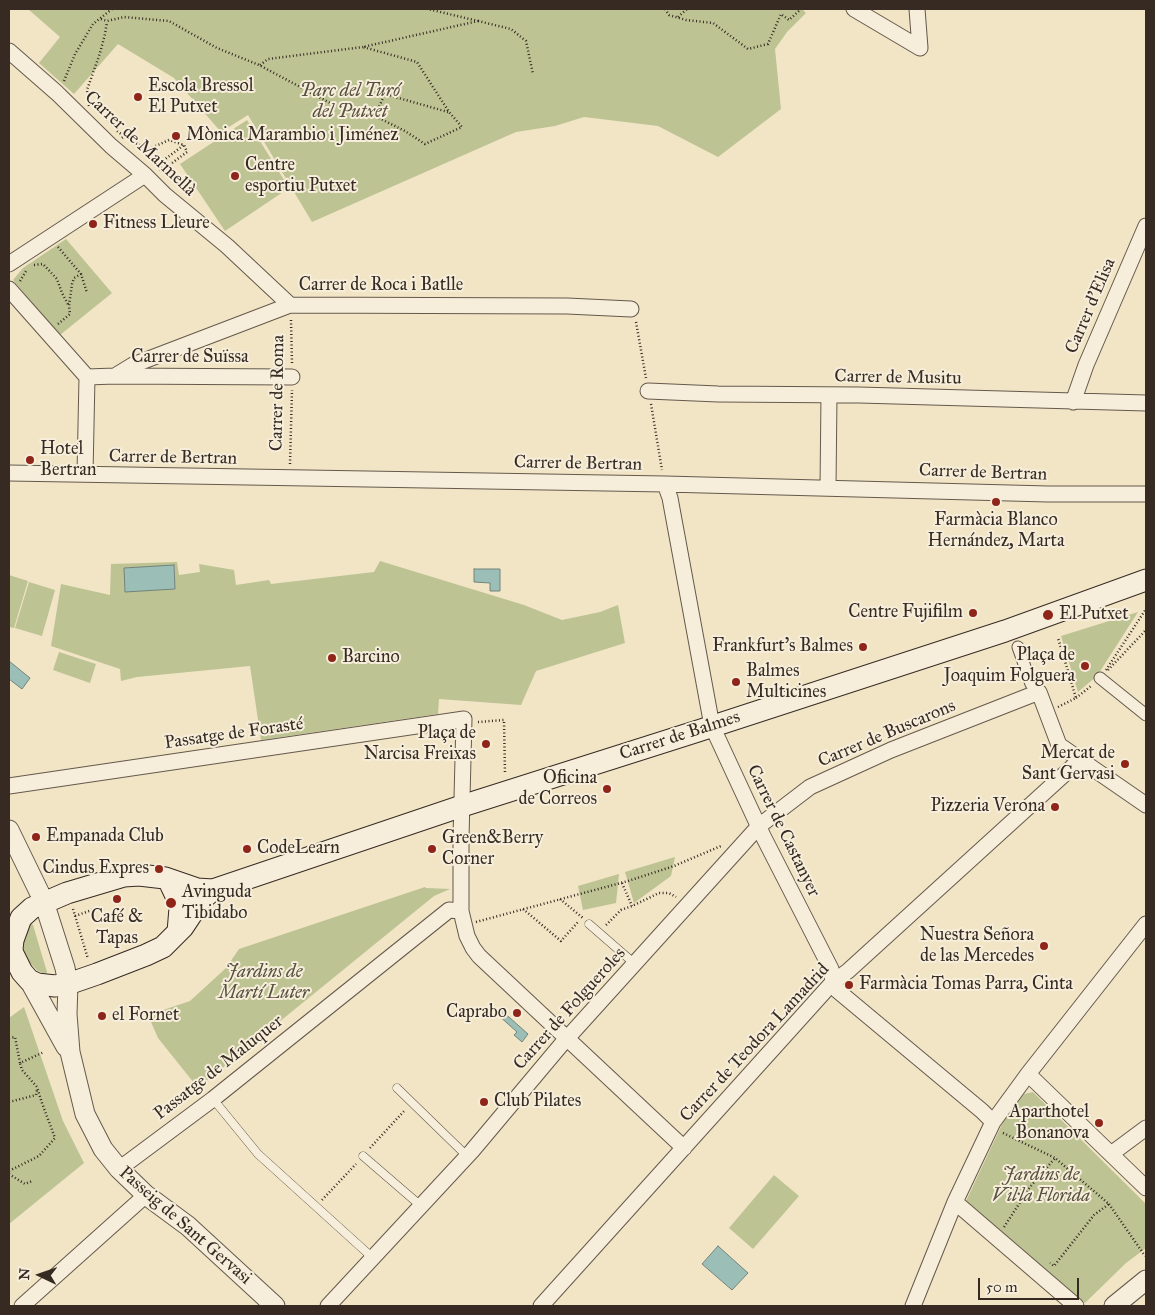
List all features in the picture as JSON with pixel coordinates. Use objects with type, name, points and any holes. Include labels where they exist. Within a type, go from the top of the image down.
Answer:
[{"type":"main road","name":"Carrer de Balmes","points":[[213,890],[462,806],[1005,632],[1146,580]]},
{"type":"main road","points":[[124,876],[154,876],[197,889],[213,890],[201,900],[178,932],[163,947],[68,984],[55,986],[37,984],[29,980],[15,961],[10,950],[21,918],[32,908],[67,893],[124,876]]},
{"type":"main road","points":[[168,879],[178,900],[180,913],[178,932]]},
{"type":"street","points":[[854,9],[920,48],[917,9]]},
{"type":"street","name":"Carrer de Marmellà","points":[[9,51],[57,93],[165,195],[226,246],[290,309]]},
{"type":"street","points":[[9,264],[145,176]]},
{"type":"street","name":"Carrer d'Elisa","points":[[1073,402],[1086,365],[1146,226]]},
{"type":"street","points":[[13,287],[87,377],[85,474]]},
{"type":"street","name":"Carrer de Roca i Batlle","points":[[115,376],[133,366],[290,309],[567,306],[632,309]]},
{"type":"street","name":"Carrer de Suïssa","points":[[87,377],[292,377]]},
{"type":"street","name":"Carrer de Musitu","points":[[648,391],[1146,403]]},
{"type":"street","points":[[828,488],[830,395]]},
{"type":"street","name":"Carrer de Bertran","points":[[9,473],[665,484],[1048,494],[1146,494]]},
{"type":"street","name":"Carrer de Castanyer","points":[[665,484],[670,498],[712,726],[759,826],[832,969],[833,982],[838,991],[975,1105],[998,1128]]},
{"type":"street","points":[[1018,647],[1032,684],[1039,692],[1057,742],[1146,805]]},
{"type":"street","points":[[1100,678],[1146,715]]},
{"type":"street","name":"Carrer de Buscarons","points":[[759,826],[810,787],[891,750],[1039,692]]},
{"type":"street","points":[[467,721],[462,806],[461,911],[467,936],[479,956],[684,1148]]},
{"type":"street","name":"Passatge de Forasté","points":[[9,786],[467,721]]},
{"type":"street","name":"Carrer de Teodora Lamadrid","points":[[541,1306],[833,982],[848,971],[1080,760]]},
{"type":"street","name":"Carrer de Folgueroles","points":[[328,1306],[374,1259],[467,1156],[634,964],[759,826]]},
{"type":"street","name":"Passeig de Sant Gervasi","points":[[9,830],[44,902],[65,968],[68,984],[67,1014],[70,1052],[85,1114],[103,1149],[119,1169],[146,1195],[188,1226],[275,1306]]},
{"type":"street","name":"Passatge de Maluquer","points":[[119,1169],[213,1099],[449,910],[461,911]]},
{"type":"street","points":[[913,1306],[955,1202],[1028,1074],[1146,924]]},
{"type":"street","points":[[29,980],[70,1052]]},
{"type":"street","points":[[1028,1074],[1146,1188]]},
{"type":"street","points":[[1111,1154],[1146,1128]]},
{"type":"street","points":[[22,1306],[146,1195]]},
{"type":"street","points":[[955,1202],[1076,1306]]},
{"type":"street","points":[[1114,1306],[1146,1280]]},
{"type":"lane","points":[[589,924],[634,964]]},
{"type":"lane","points":[[397,1088],[467,1156]]},
{"type":"lane","points":[[213,1099],[258,1154],[374,1259]]},
{"type":"lane","points":[[363,1156],[421,1206]]},
{"type":"path","points":[[62,84],[75,54],[93,24],[112,9]]},
{"type":"path","points":[[428,9],[511,29],[526,41],[533,74]]},
{"type":"path","points":[[665,9],[669,15],[678,18],[713,22],[748,49],[768,44],[781,14]]},
{"type":"path","points":[[678,18],[687,9]]},
{"type":"path","points":[[777,9],[789,20],[800,9]]},
{"type":"path","points":[[101,19],[107,22],[124,17],[169,21],[217,48],[259,65],[334,105],[375,116],[405,131],[425,144],[462,127],[449,112],[417,62],[363,46]]},
{"type":"path","points":[[259,65],[268,59],[363,46],[478,21]]},
{"type":"path","points":[[95,110],[89,105],[87,90],[100,53],[107,22]]},
{"type":"path","points":[[375,116],[384,96],[388,95],[449,112]]},
{"type":"path","points":[[102,116],[133,142],[149,148],[169,140],[184,145],[187,152],[160,172],[164,160],[184,145]]},
{"type":"path","points":[[61,252],[70,259],[81,274],[87,293]]},
{"type":"path","points":[[13,287],[31,266],[43,264],[56,279],[69,306]]},
{"type":"path","points":[[56,325],[70,314],[69,306],[74,278],[81,274]]},
{"type":"path","name":"Carrer de Roma","points":[[290,309],[292,377],[290,464]]},
{"type":"path","points":[[1100,678],[1146,609]]},
{"type":"path","points":[[1054,709],[1076,698],[1100,678],[1146,630]]},
{"type":"path","points":[[1058,638],[1076,698]]},
{"type":"path","points":[[467,721],[504,720],[505,775]]},
{"type":"path","points":[[475,923],[622,883],[674,866],[725,844]]},
{"type":"path","points":[[622,883],[632,906]]},
{"type":"path","points":[[600,933],[612,917],[622,910],[659,892],[669,893],[679,900]]},
{"type":"path","points":[[559,899],[589,924]]},
{"type":"path","points":[[71,904],[84,950],[90,962]]},
{"type":"path","points":[[75,916],[95,909]]},
{"type":"path","points":[[523,909],[561,941],[582,917]]},
{"type":"path","points":[[9,1038],[15,1037],[22,1070],[38,1087],[42,1103],[56,1138],[39,1156],[9,1173],[24,1184],[32,1181]]},
{"type":"path","points":[[20,1063],[44,1052]]},
{"type":"path","points":[[9,1102],[36,1095],[38,1087]]},
{"type":"path","points":[[316,1206],[412,1103]]},
{"type":"path","points":[[998,1128],[1056,1158],[1109,1204],[1145,1256]]},
{"type":"path","points":[[1003,1229],[1030,1187],[1056,1158]]},
{"type":"path","points":[[1048,1262],[1054,1266],[1094,1215],[1109,1204]]},
{"type":"green space","name":"Parc del Turó del Putxet","points":[[28,9],[802,9],[806,13],[787,32],[775,49],[781,109],[718,157],[658,126],[584,117],[555,126],[516,132],[312,222],[248,115],[221,132],[174,78],[118,44],[74,94],[39,63],[60,37]]},
{"type":"green space","name":"Centre esportiu Putxet","points":[[247,120],[289,188],[225,231],[180,164]]},
{"type":"green space","points":[[66,239],[112,293],[60,335],[13,280],[23,268]]},
{"type":"green space","name":"Barcino","points":[[380,561],[524,605],[562,620],[600,612],[618,605],[625,643],[536,671],[521,705],[439,699],[438,714],[261,740],[250,666],[137,677],[121,681],[120,669],[51,646],[61,584],[110,595],[111,564],[177,562],[179,575],[200,572],[199,564],[234,570],[236,585],[269,580],[271,584],[374,572]]},
{"type":"green space","points":[[9,575],[28,581],[14,628],[9,627]]},
{"type":"green space","points":[[29,582],[55,590],[42,636],[15,628]]},
{"type":"green space","points":[[1138,612],[1097,676],[1078,692],[1061,636]]},
{"type":"green space","points":[[59,652],[96,664],[90,683],[53,670]]},
{"type":"green space","points":[[675,857],[671,876],[634,903],[625,872]]},
{"type":"green space","points":[[619,874],[616,903],[583,910],[578,886]]},
{"type":"green space","name":"Jardins de Martí Luter","points":[[425,887],[450,889],[434,896],[198,1088],[158,1038],[148,1015],[190,1001],[226,968],[239,949]]},
{"type":"green space","points":[[31,923],[47,972],[46,974],[38,971],[24,954],[23,944],[27,929]]},
{"type":"green space","points":[[24,1007],[63,1121],[84,1163],[9,1224],[9,1018]]},
{"type":"green space","name":"Jardins de Vil·la Florida","points":[[1033,1092],[1146,1204],[1146,1248],[1126,1263],[1085,1303],[966,1201],[1005,1118],[1024,1094]]},
{"type":"green space","points":[[774,1175],[799,1196],[753,1249],[729,1228]]},
{"type":"water","points":[[174,565],[175,589],[125,592],[124,568]]},
{"type":"water","points":[[474,569],[500,569],[500,591],[490,591],[490,583],[474,582]]},
{"type":"water","points":[[9,661],[30,678],[22,689],[9,679]]},
{"type":"water","points":[[501,1010],[528,1034],[522,1042],[514,1035],[517,1032],[497,1014]]},
{"type":"water","points":[[718,1246],[748,1273],[732,1290],[702,1264]]},
{"type":"place","name":"Escola Bressol El Putxet","points":[[138,97]]},
{"type":"place","name":"Mònica Marambio i Jiménez","points":[[176,136]]},
{"type":"place","name":"Centre esportiu Putxet","points":[[235,176]]},
{"type":"place","name":"Fitness Lleure","points":[[93,224]]},
{"type":"place","name":"Hotel Bertran","points":[[30,460]]},
{"type":"place","name":"Farmàcia Blanco Hernández, Marta","points":[[996,502]]},
{"type":"place","name":"Centre Fujifilm","points":[[973,613]]},
{"type":"place","name":"El Putxet","points":[[1048,615]]},
{"type":"place","name":"Frankfurt's Balmes","points":[[863,647]]},
{"type":"place","name":"Barcino","points":[[332,658]]},
{"type":"place","name":"Plaça de Joaquim Folguera","points":[[1085,666]]},
{"type":"place","name":"Balmes Multicines","points":[[736,682]]},
{"type":"place","name":"Plaça de Narcisa Freixas","points":[[486,744]]},
{"type":"place","name":"Mercat de Sant Gervasi","points":[[1125,764]]},
{"type":"place","name":"Oficina de Correos","points":[[607,789]]},
{"type":"place","name":"Pizzeria Verona","points":[[1055,807]]},
{"type":"place","name":"Empanada Club","points":[[36,837]]},
{"type":"place","name":"CodeLearn","points":[[247,849]]},
{"type":"place","name":"Green&Berry Corner","points":[[432,849]]},
{"type":"place","name":"Cindus Expres","points":[[159,869]]},
{"type":"place","name":"Café & Tapas","points":[[117,899]]},
{"type":"place","name":"Avinguda Tibidabo","points":[[171,903]]},
{"type":"place","name":"Nuestra Señora de las Mercedes","points":[[1044,946]]},
{"type":"place","name":"Farmàcia Tomas Parra, Cinta","points":[[849,985]]},
{"type":"place","name":"Caprabo","points":[[517,1013]]},
{"type":"place","name":"el Fornet","points":[[102,1016]]},
{"type":"place","name":"Club Pilates","points":[[484,1102]]},
{"type":"place","name":"Aparthotel Bonanova","points":[[1099,1123]]}]
